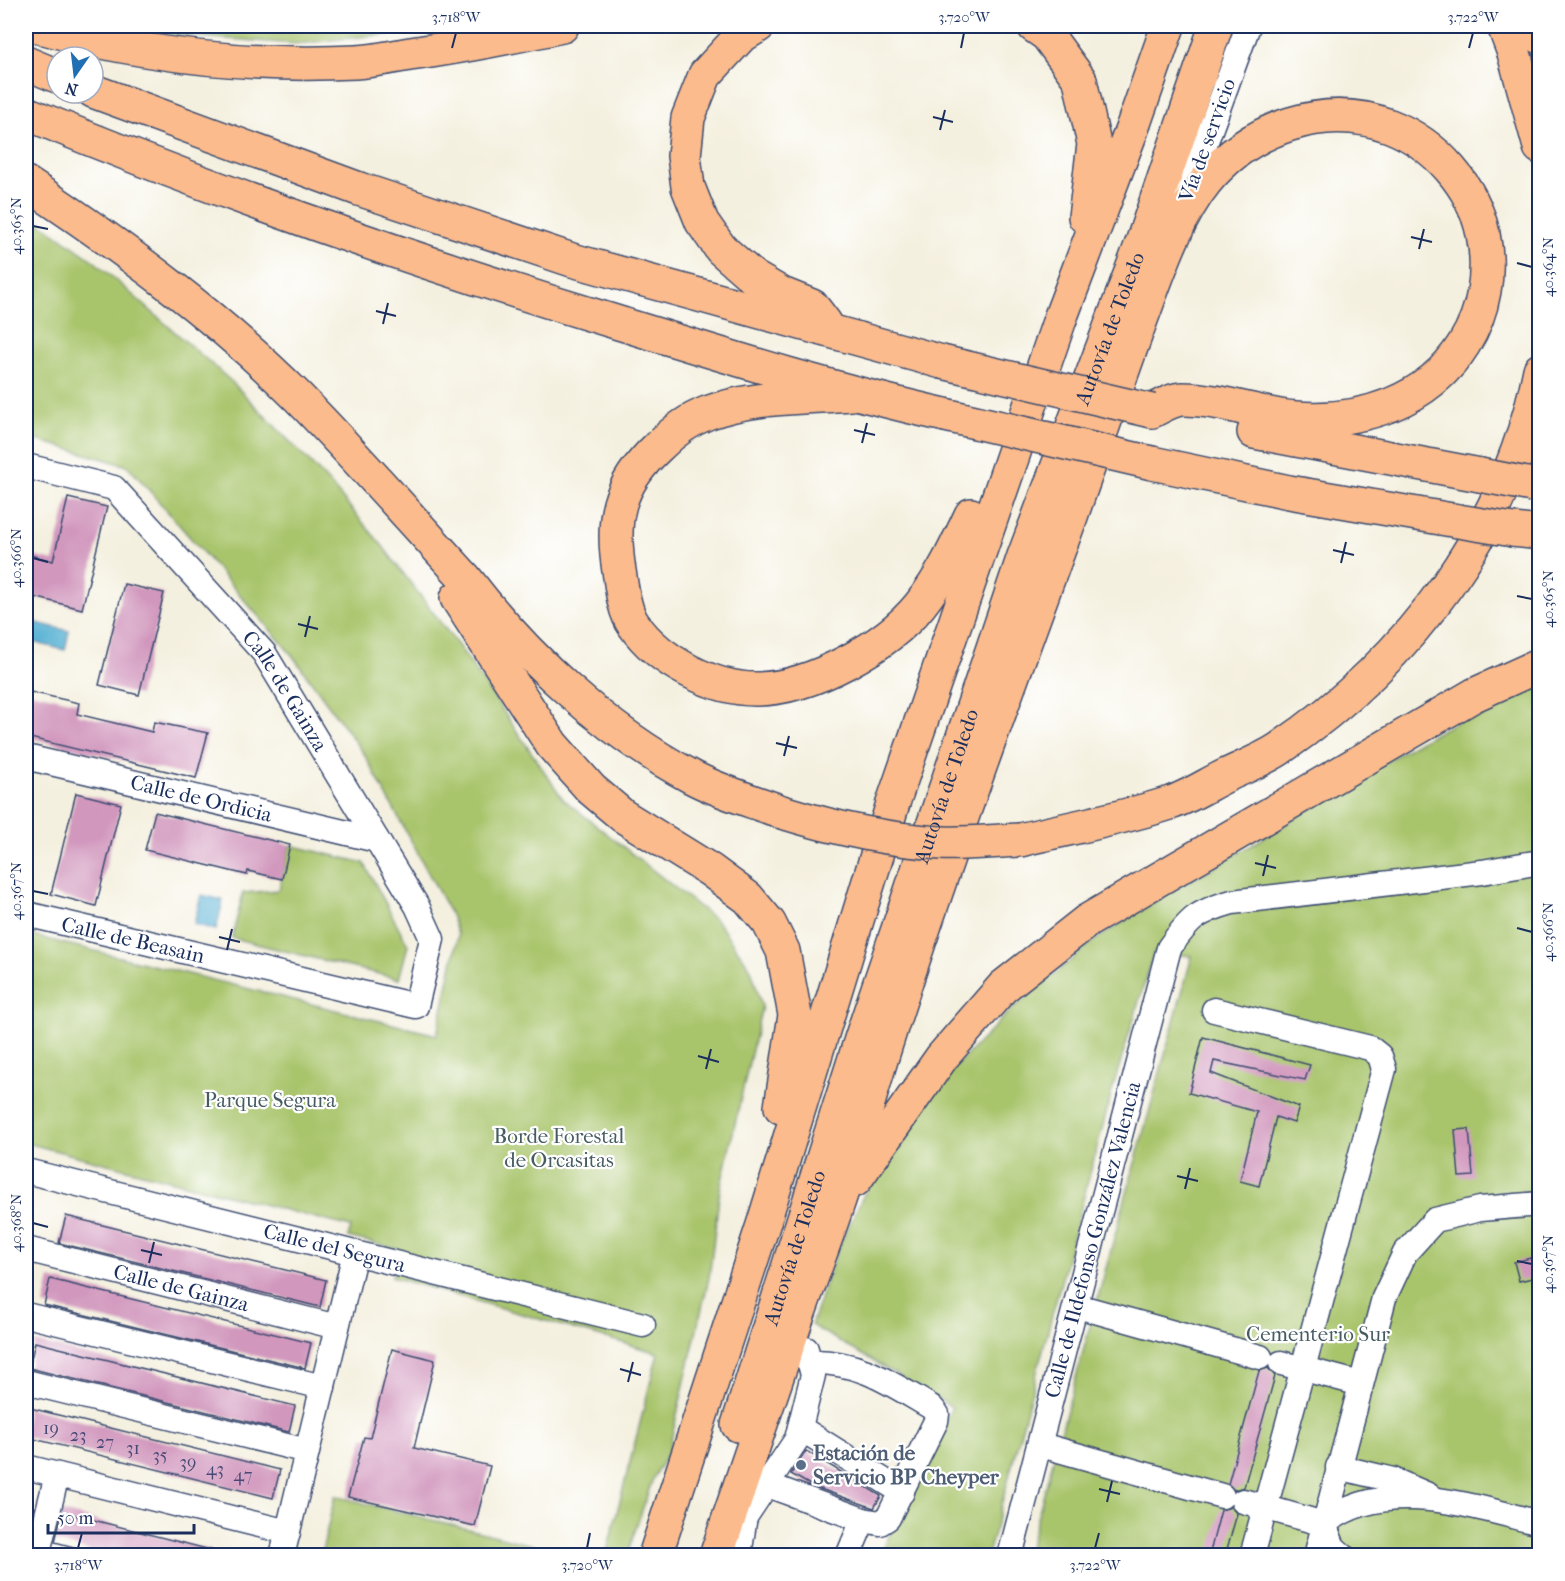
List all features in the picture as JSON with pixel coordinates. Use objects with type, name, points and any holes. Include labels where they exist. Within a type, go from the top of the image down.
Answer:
[{"type":"highway","points":[[37,26],[75,37],[156,51],[251,63],[358,62],[486,43],[562,26]]},
{"type":"highway","points":[[758,26],[740,38],[705,75],[688,118],[684,156],[688,188],[702,222],[721,249],[753,277],[782,294],[812,306],[834,333]]},
{"type":"highway","points":[[1034,26],[1047,34],[1080,80],[1094,144],[1080,261]]},
{"type":"highway","name":"Autovía de Toledo","points":[[655,1556],[764,1222],[894,800],[1080,261],[1132,129],[1168,26]]},
{"type":"highway","name":"Autovía de Toledo","points":[[698,1556],[773,1310],[1009,600],[1142,243],[1216,26]]},
{"type":"highway","points":[[1504,26],[1514,52],[1539,147]]},
{"type":"highway","points":[[1532,26],[1539,37]]},
{"type":"highway","points":[[26,63],[45,71]]},
{"type":"highway","points":[[105,95],[359,189],[550,252],[834,333],[942,362],[1152,411],[1292,440],[1536,485]]},
{"type":"highway","points":[[26,114],[345,236],[543,300],[851,394],[1289,492],[1526,532]]},
{"type":"highway","points":[[716,1556],[838,1203],[886,1044],[943,875],[1165,254],[1202,186],[1226,160],[1278,128],[1297,121],[1337,116],[1377,122],[1396,129],[1422,144],[1446,164],[1458,179],[1478,215],[1483,234],[1486,275],[1479,315],[1460,351],[1433,381],[1399,402],[1358,415],[1298,418],[1178,398],[1152,411]]},
{"type":"highway","points":[[26,183],[134,259],[224,330],[297,396],[465,578],[487,606],[566,688],[649,752],[694,778],[782,812],[840,830],[899,839],[943,843],[1020,840],[1171,803],[1278,750],[1367,681],[1434,605],[1470,552],[1496,506],[1516,459],[1533,402],[1539,370]]},
{"type":"highway","points":[[851,394],[759,401],[708,413],[676,429],[628,480],[617,514],[616,556],[630,615],[633,624],[689,673],[728,684],[759,689],[806,679],[847,664],[887,636],[918,607],[948,566],[1060,319]]},
{"type":"highway","points":[[355,459],[471,618],[552,745],[591,789],[623,816],[710,870],[748,898],[769,923],[783,951],[795,1015],[764,1222]]},
{"type":"highway","points":[[838,1203],[942,1057],[1003,987],[1087,921],[1474,695],[1539,665]]},
{"type":"street","name":"Vía de servicio","points":[[1165,254],[1248,26]]},
{"type":"street","name":"Calle de Gainza","points":[[26,466],[114,488],[264,653],[417,906],[432,939],[416,1006]]},
{"type":"street","name":"Calle de Ordicia","points":[[26,757],[378,840]]},
{"type":"street","name":"Calle de Ildefonso González Valencia","points":[[1010,1556],[1041,1445],[1169,948],[1183,928],[1203,910],[1232,902],[1482,872],[1539,862]]},
{"type":"street","name":"Calle de Beasain","points":[[26,914],[416,1006]]},
{"type":"street","points":[[1215,1010],[1370,1048],[1380,1056],[1384,1069],[1281,1363],[1244,1501],[1252,1556]]},
{"type":"street","name":"Calle del Segura","points":[[26,1171],[643,1325]]},
{"type":"street","points":[[1316,1556],[1384,1298],[1405,1252],[1435,1220],[1480,1209],[1539,1204]]},
{"type":"street","name":"Calle de Gainza","points":[[26,1249],[337,1327]]},
{"type":"street","points":[[282,1556],[355,1253]]},
{"type":"street","points":[[1077,1306],[1361,1384]]},
{"type":"street","points":[[26,1314],[322,1387]]},
{"type":"street","points":[[722,1556],[745,1514],[797,1439],[813,1375],[797,1317]]},
{"type":"street","points":[[765,1484],[863,1520],[880,1523],[888,1518],[932,1429],[937,1414],[931,1407],[854,1365],[834,1361],[809,1362]]},
{"type":"street","points":[[26,1382],[307,1451]]},
{"type":"street","points":[[800,1428],[902,1492]]},
{"type":"street","points":[[1041,1445],[1324,1524]]},
{"type":"street","points":[[26,1467],[288,1532]]},
{"type":"street","points":[[1338,1467],[1393,1480],[1436,1498],[1539,1523]]},
{"type":"street","points":[[37,1556],[57,1475]]},
{"type":"street","points":[[1324,1524],[1340,1510],[1389,1499],[1436,1498]]},
{"type":"street","points":[[739,1556],[745,1514]]},
{"type":"street","points":[[848,1556],[863,1520]]},
{"type":"street","points":[[1324,1524],[1333,1546],[1343,1556]]},
{"type":"green space","points":[[127,26],[459,26],[297,44],[172,35]]},
{"type":"green space","name":"Borde Forestal de Orcasitas","points":[[26,213],[94,261],[232,382],[326,479],[381,544],[463,652],[563,799],[717,921],[751,969],[762,1006],[720,1189],[709,1278],[668,1453],[653,1478],[627,1555],[606,1555],[658,1353],[392,1277],[398,1249],[348,1237],[351,1227],[26,1143],[26,934],[437,1035],[458,935],[451,915],[364,754],[292,655],[128,466],[26,437]]},
{"type":"green space","name":"Cementerio Sur","points":[[1539,678],[1539,1555],[1027,1555],[1192,956],[1154,952],[1114,1084],[988,1555],[880,1555],[952,1407],[811,1325],[836,1253],[864,1194],[905,1128],[952,1070],[1008,1013],[1095,940],[1415,744]]},
{"type":"green space","points":[[290,845],[364,863],[408,945],[399,979],[232,938],[243,893],[279,890]]},
{"type":"green space","points":[[335,1496],[557,1551],[556,1555],[321,1555]]},
{"type":"water","points":[[33,622],[69,631],[65,650],[28,641]]},
{"type":"water","points":[[201,895],[223,900],[216,930],[194,924]]},
{"type":"building","points":[[68,498],[107,507],[82,609],[26,595],[26,554],[53,561]]},
{"type":"building","points":[[124,584],[164,593],[139,695],[99,685]]},
{"type":"building","points":[[26,691],[79,703],[77,714],[152,732],[154,722],[208,733],[196,778],[26,737]]},
{"type":"building","points":[[76,793],[121,804],[96,906],[51,894]]},
{"type":"building","points":[[155,812],[290,845],[282,879],[248,871],[247,875],[145,850]]},
{"type":"building","points":[[1203,1037],[1310,1065],[1305,1080],[1214,1061],[1211,1073],[1299,1107],[1294,1123],[1276,1117],[1259,1186],[1240,1181],[1257,1112],[1189,1093]]},
{"type":"building","points":[[1469,1129],[1473,1176],[1459,1177],[1455,1130]]},
{"type":"building","points":[[66,1216],[326,1280],[320,1307],[59,1243]]},
{"type":"building","points":[[1531,1258],[1537,1277],[1519,1281],[1514,1262]]},
{"type":"building","points":[[50,1279],[311,1343],[305,1368],[44,1305]]},
{"type":"building","points":[[35,1342],[295,1406],[289,1432],[29,1368]]},
{"type":"building","points":[[392,1349],[435,1360],[414,1448],[490,1466],[475,1526],[348,1497],[364,1437],[370,1438]]},
{"type":"building","points":[[1268,1368],[1275,1376],[1244,1487],[1234,1490],[1228,1484],[1259,1371]]},
{"type":"building","points":[[26,1407],[280,1470],[273,1498],[26,1437]]},
{"type":"building","points":[[806,1451],[881,1496],[874,1508],[812,1486],[791,1474]]},
{"type":"building","points":[[26,1504],[34,1507],[27,1536],[26,1535]]},
{"type":"building","points":[[1231,1507],[1237,1514],[1225,1556],[1209,1556],[1221,1510]]},
{"type":"building","points":[[62,1512],[211,1550],[210,1556],[108,1556],[55,1542]]},
{"type":"place","name":"Estación de Servicio BP Cheyper","points":[[801,1465]]},
{"type":"park label","name":"Parque Segura","points":[[270,1100]]}]
